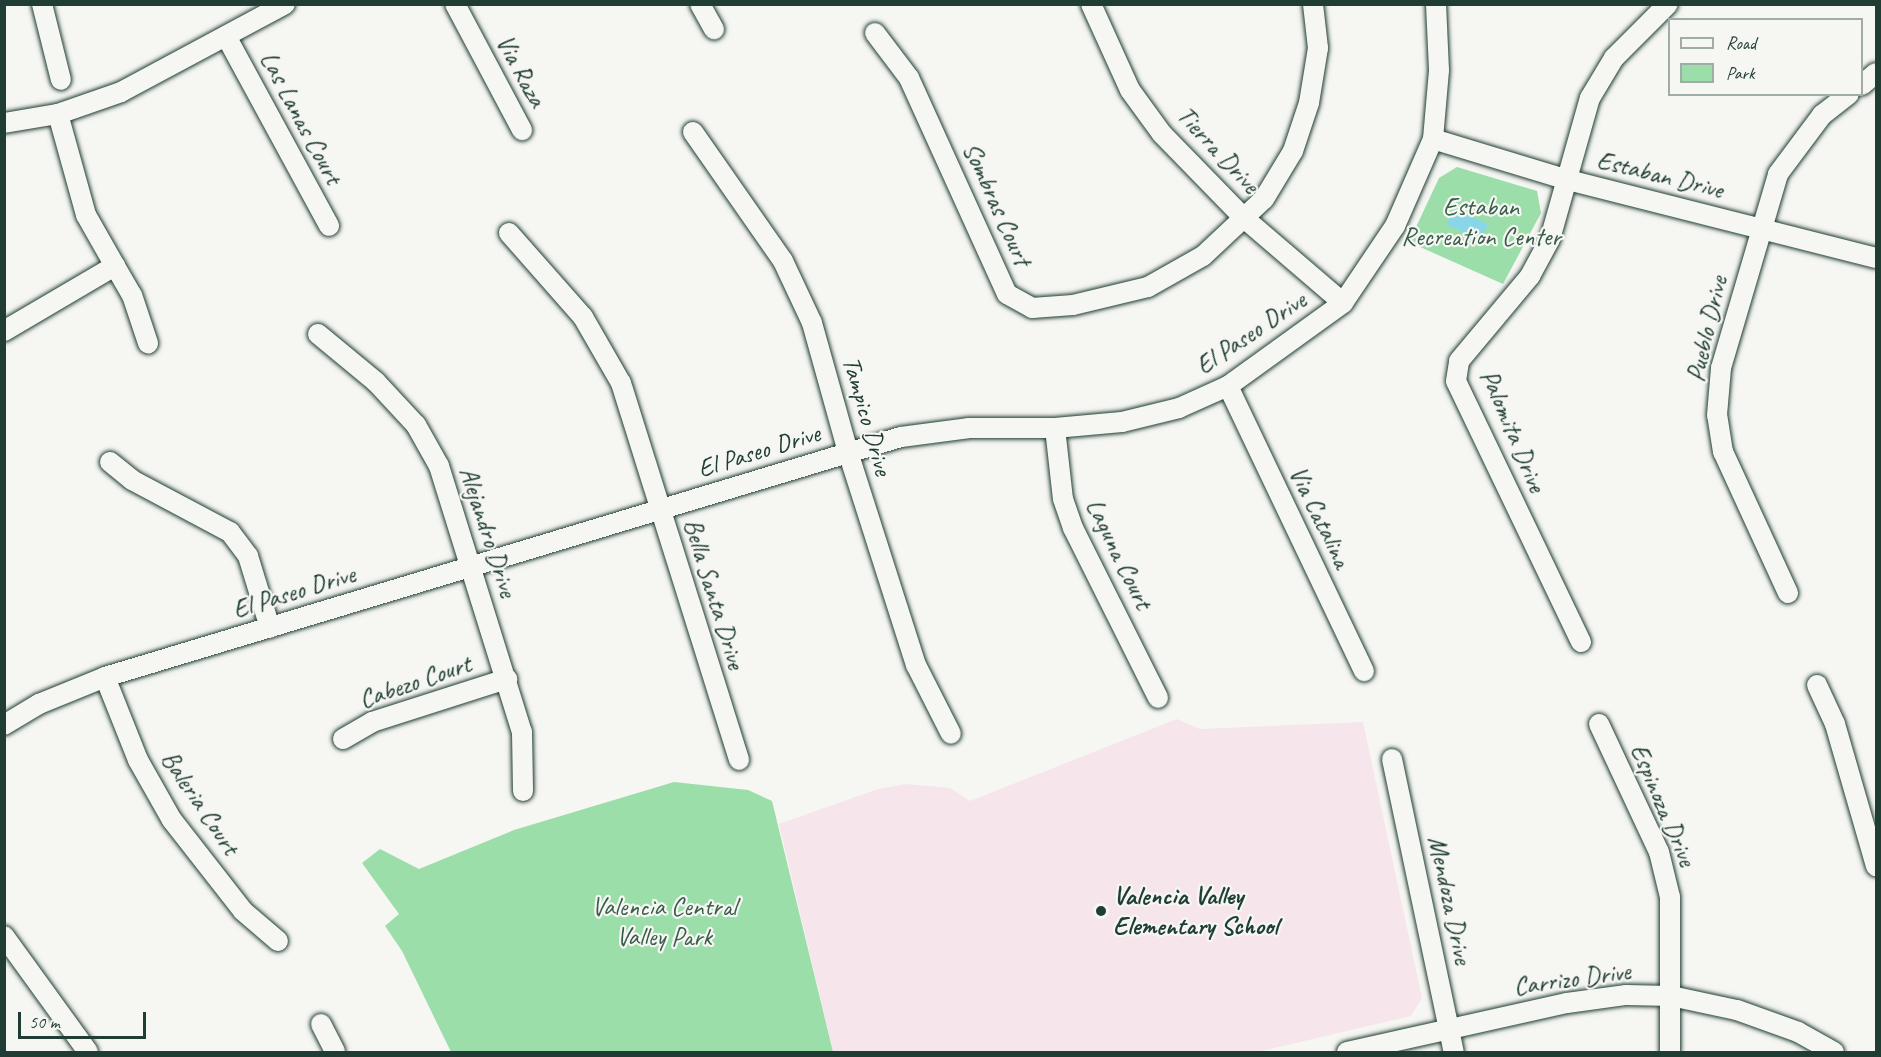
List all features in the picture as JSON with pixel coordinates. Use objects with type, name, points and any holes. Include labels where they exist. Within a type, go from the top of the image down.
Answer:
[{"type":"street","points":[[42,4],[61,80]]},
{"type":"street","points":[[4,123],[58,114],[121,92],[285,4]]},
{"type":"street","name":"Via Raza","points":[[455,4],[522,130]]},
{"type":"street","points":[[700,4],[714,29]]},
{"type":"street","name":"Tierra Drive","points":[[1091,4],[1130,90],[1156,125],[1244,218],[1343,303]]},
{"type":"street","name":"Sombras Court","points":[[874,33],[909,78],[1007,294],[1032,308],[1073,305],[1148,287],[1203,256],[1264,199],[1293,151],[1309,103],[1317,48],[1314,4]]},
{"type":"street","name":"El Paseo Drive","points":[[4,725],[39,704],[105,677],[848,452],[929,432],[1055,428],[1122,422],[1167,411],[1228,386],[1343,303],[1395,226],[1433,139],[1439,70],[1436,4]]},
{"type":"street","name":"Palomita Drive","points":[[1581,642],[1456,381],[1459,361],[1530,276],[1550,238],[1590,98],[1614,58],[1668,4]]},
{"type":"street","name":"Las Lanas Court","points":[[226,36],[329,226]]},
{"type":"street","points":[[1863,84],[1876,73]]},
{"type":"street","name":"Pueblo Drive","points":[[1788,593],[1723,452],[1717,415],[1721,368],[1760,228],[1778,174],[1797,143],[1822,115],[1846,96]]},
{"type":"street","points":[[58,114],[86,215],[132,295],[148,343]]},
{"type":"street","name":"Tampico Drive","points":[[693,132],[783,261],[812,323],[848,452],[916,665],[951,734]]},
{"type":"street","name":"Estaban Drive","points":[[1433,139],[1568,180],[1876,258]]},
{"type":"street","name":"Bella Santa Drive","points":[[509,233],[583,317],[621,383],[739,760]]},
{"type":"street","points":[[4,331],[115,266]]},
{"type":"street","name":"Alejandro Drive","points":[[318,334],[376,382],[416,425],[439,466],[522,732],[523,791]]},
{"type":"street","name":"Via Catalina","points":[[1228,386],[1364,671]]},
{"type":"street","name":"Laguna Court","points":[[1055,428],[1063,499],[1073,528],[1158,698]]},
{"type":"street","points":[[110,462],[132,480],[230,532],[248,556],[270,628]]},
{"type":"street","name":"Baleria Court","points":[[105,677],[138,760],[172,820],[243,911],[278,941]]},
{"type":"street","name":"Cabezo Court","points":[[343,739],[372,722],[507,679]]},
{"type":"street","points":[[1817,685],[1835,724],[1876,866]]},
{"type":"street","name":"Espinoza Drive","points":[[1599,724],[1659,852],[1670,897],[1670,1053]]},
{"type":"street","name":"Mendoza Drive","points":[[1392,759],[1454,1053]]},
{"type":"street","points":[[4,936],[88,1053]]},
{"type":"street","name":"Carrizo Drive","points":[[1347,1053],[1596,998],[1671,996],[1737,1010],[1798,1032],[1834,1053]]},
{"type":"street","points":[[321,1024],[335,1053]]},
{"type":"shaded area","name":"Valencia Valley Elementary School","points":[[1177,719],[1200,729],[1363,722],[1422,998],[1411,1016],[1257,1052],[833,1052],[779,824],[878,789],[906,784],[950,788],[970,801]]},
{"type":"green space","name":"Estaban Recreation Center","points":[[1457,167],[1537,191],[1541,213],[1503,284],[1409,242],[1439,178]]},
{"type":"green space","name":"Valencia Central Valley Park","points":[[674,782],[748,790],[772,801],[833,1052],[451,1052],[402,951],[385,926],[399,914],[362,863],[380,849],[419,869],[514,830]]},
{"type":"water","points":[[1453,209],[1488,224],[1481,239],[1446,225]]},
{"type":"place","name":"Valencia Valley Elementary School","points":[[1101,911]]}]
